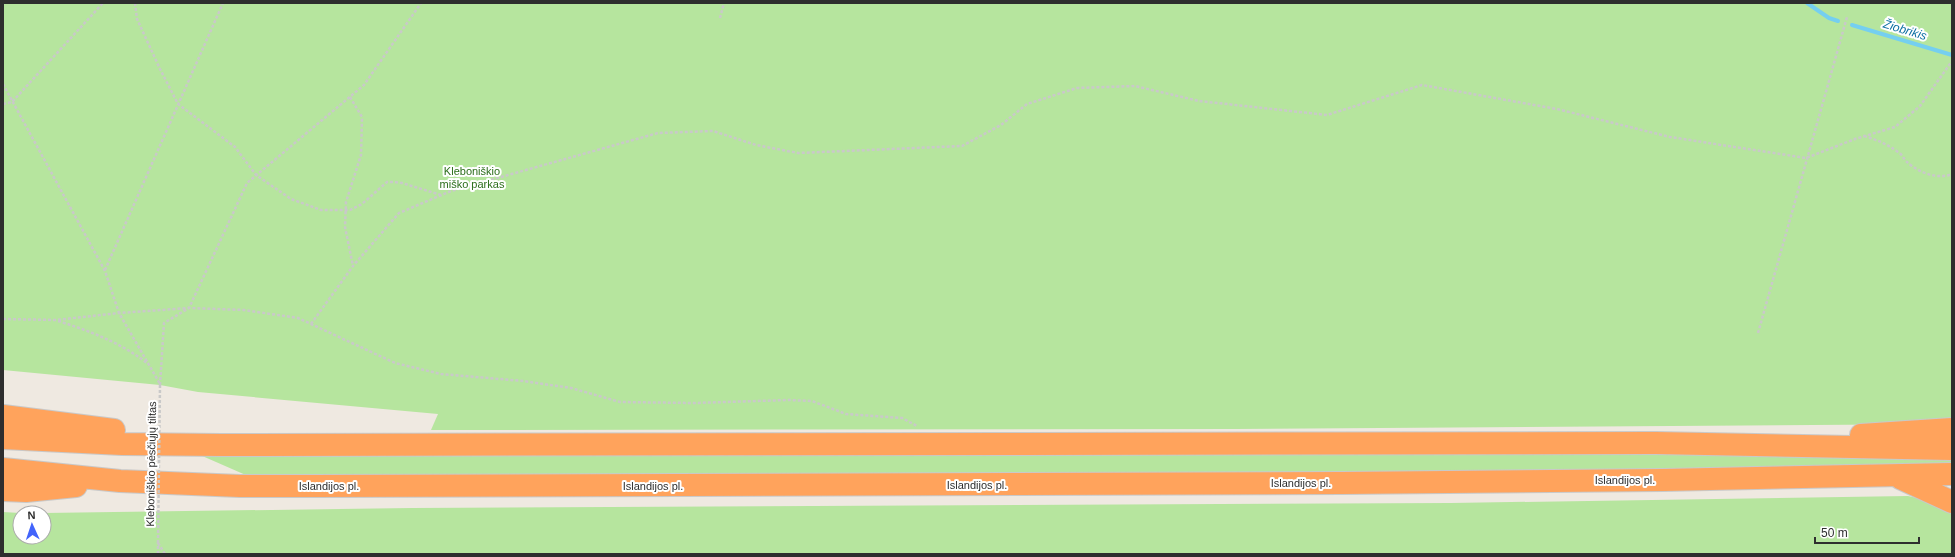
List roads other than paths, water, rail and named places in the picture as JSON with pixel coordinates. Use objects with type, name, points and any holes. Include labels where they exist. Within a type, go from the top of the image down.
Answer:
[{"type":"highway","points":[[3,416],[222,445]]},
{"type":"highway","points":[[1732,444],[1952,429]]},
{"type":"highway","points":[[3,438],[122,444],[222,445],[1301,443],[1732,444],[1952,449]]},
{"type":"highway","name":"Islandijos pl.","points":[[3,469],[120,481],[247,486],[1342,483],[1671,480],[1952,474]]},
{"type":"highway","points":[[1893,475],[1952,502]]},
{"type":"highway","points":[[3,490],[26,491],[120,481]]},
{"type":"waterway","name":"Žiobrikis","points":[[1807,3],[1829,18],[1838,21]]},
{"type":"waterway","name":"Žiobrikis","points":[[1852,25],[1952,55]]},
{"type":"park label","name":"Kleboniškio miško parkas","points":[[472,177]]}]
